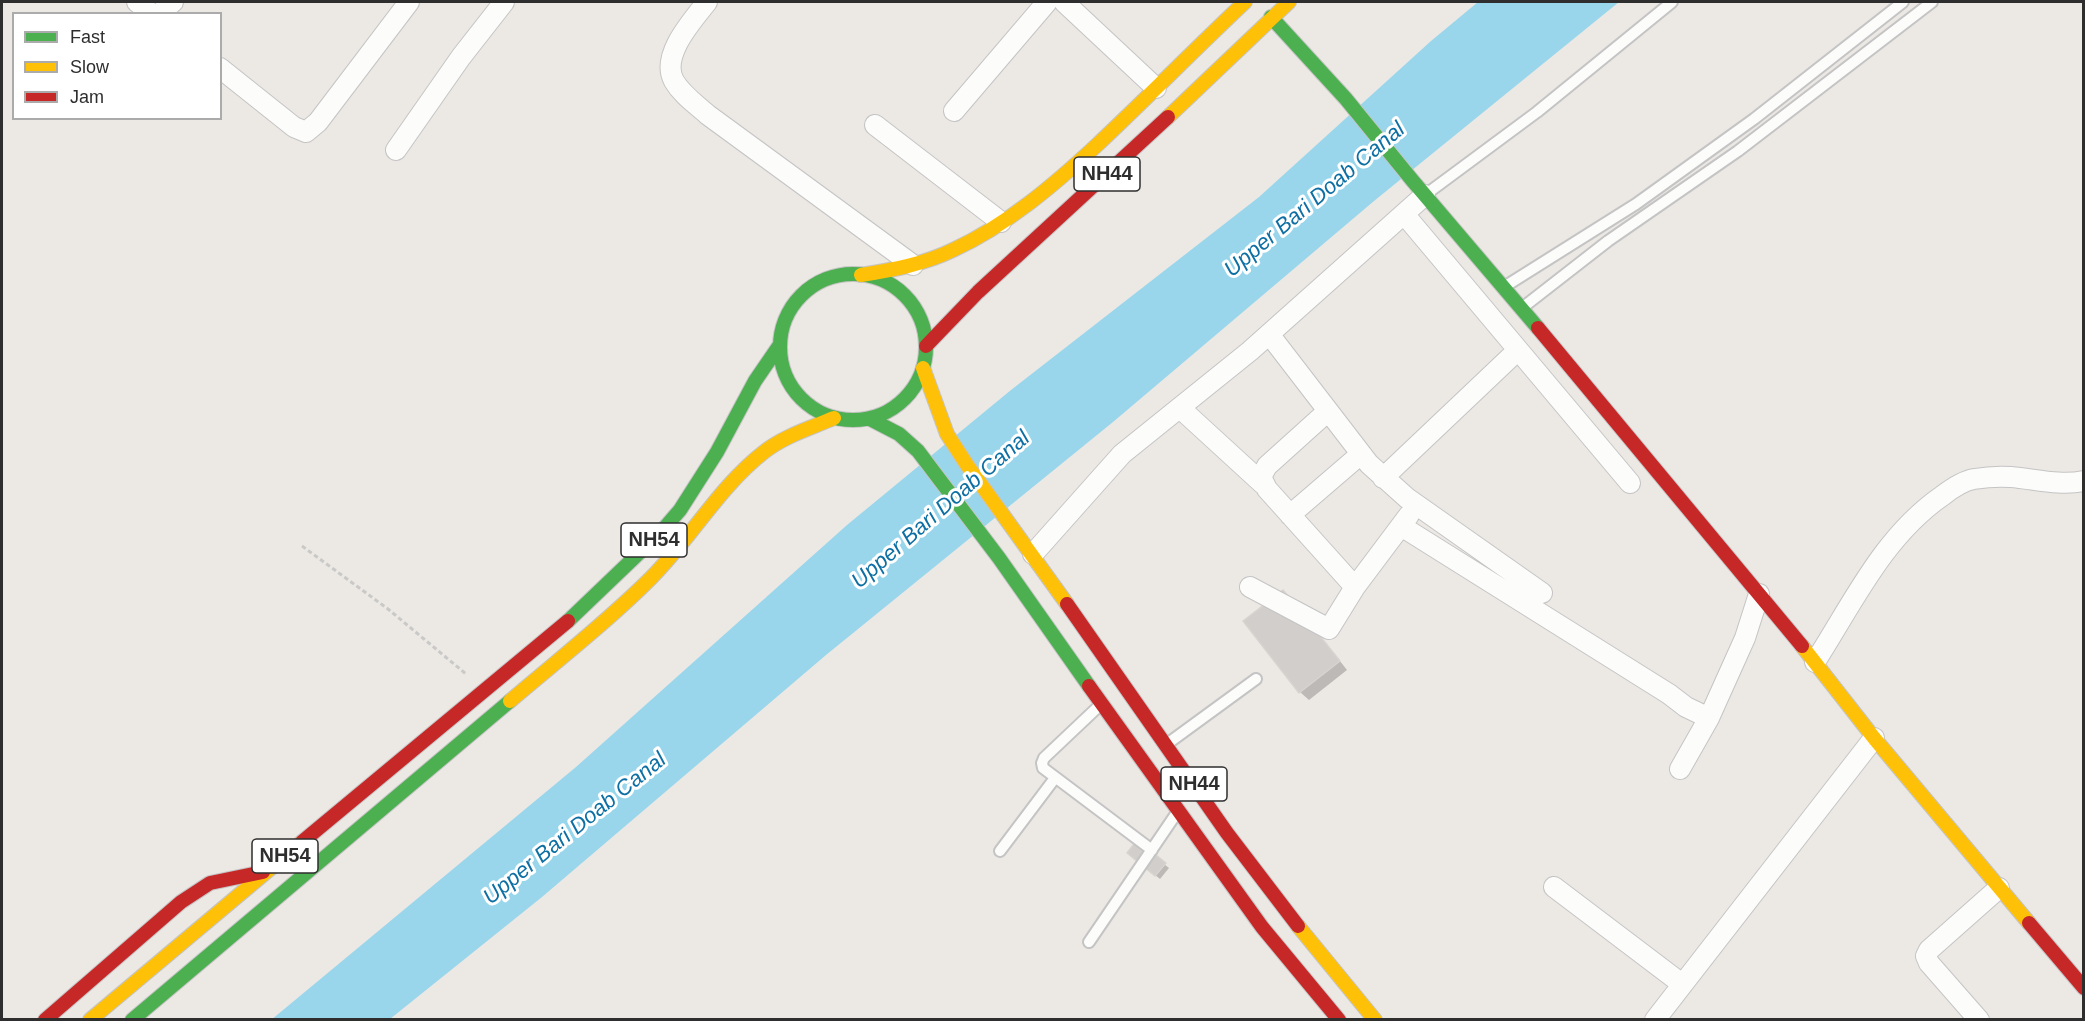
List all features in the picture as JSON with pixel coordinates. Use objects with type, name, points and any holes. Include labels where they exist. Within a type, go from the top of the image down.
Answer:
[{"type":"main road","name":"NH44","points":[[861,274],[894,287],[907,298],[917,312],[926,346],[923,368],[916,385],[903,400],[888,412],[870,419],[850,421],[819,412],[794,392],[786,378],[779,346],[782,326],[791,307],[804,292],[821,281],[841,275],[914,265],[959,248],[1001,222],[1036,197],[1104,140],[1245,2]]},
{"type":"main road","name":"NH44","points":[[926,346],[978,292],[1145,139],[1289,2]]},
{"type":"main road","points":[[1271,18],[1346,99],[1522,308],[1815,662],[1874,738],[2084,988]]},
{"type":"main road","name":"NH54","points":[[90,1020],[562,627],[661,532],[680,510],[717,453],[755,381],[779,346]]},
{"type":"main road","name":"NH44","points":[[923,368],[947,434],[967,465],[1167,744],[1227,832],[1281,905],[1375,1020]]},
{"type":"main road","name":"NH54","points":[[132,1020],[616,611],[653,576],[743,471],[765,452],[785,439],[834,418]]},
{"type":"main road","name":"NH44","points":[[870,419],[898,434],[918,451],[999,558],[1262,927],[1339,1020]]},
{"type":"main road","points":[[45,1020],[181,902],[210,883],[267,871]]},
{"type":"street","points":[[137,2],[150,12]]},
{"type":"street","points":[[161,12],[173,2]]},
{"type":"street","points":[[222,70],[294,127],[306,132],[318,122],[409,2]]},
{"type":"street","points":[[707,2],[672,54],[670,71],[680,89],[708,116],[914,265]]},
{"type":"street","points":[[954,111],[1047,2]]},
{"type":"street","points":[[1064,2],[1156,88]]},
{"type":"street","points":[[396,150],[494,5]]},
{"type":"street","points":[[875,124],[1001,222]]},
{"type":"street","points":[[1028,548],[1122,454],[1269,334],[1425,195]]},
{"type":"street","points":[[1404,214],[1630,483]]},
{"type":"street","points":[[1269,334],[1383,478],[1417,505],[1542,593]]},
{"type":"street","points":[[1383,478],[1518,350]]},
{"type":"street","points":[[1180,408],[1263,484],[1355,587]]},
{"type":"street","points":[[1263,484],[1261,477],[1267,466],[1328,411]]},
{"type":"street","points":[[1290,515],[1362,454]]},
{"type":"street","points":[[1815,662],[1876,563],[1928,505],[1954,487],[1970,479],[1992,476],[2063,483],[2084,481]]},
{"type":"street","points":[[1250,587],[1329,628],[1355,587],[1417,505]]},
{"type":"street","points":[[1401,526],[1669,694],[1686,707],[1709,718]]},
{"type":"street","points":[[1680,768],[1709,718],[1745,638],[1759,594]]},
{"type":"street","points":[[1655,1020],[1874,738]]},
{"type":"street","points":[[1554,887],[1682,984]]},
{"type":"street","points":[[1979,1020],[1929,963],[1926,956],[1929,950],[1999,888]]},
{"type":"lane","points":[[1425,195],[1537,112],[1672,2]]},
{"type":"lane","points":[[1504,287],[1636,204],[1754,118],[1903,2]]},
{"type":"lane","points":[[1522,308],[1608,241],[1706,173],[1932,2]]},
{"type":"lane","points":[[1829,60],[1839,73]]},
{"type":"lane","points":[[1696,160],[1706,173]]},
{"type":"lane","points":[[1167,744],[1256,679]]},
{"type":"lane","points":[[1101,704],[1044,758],[1043,768],[1152,850]]},
{"type":"lane","points":[[1000,850],[1056,778]]},
{"type":"lane","points":[[1089,942],[1178,812]]},
{"type":"path","points":[[302,546],[422,636],[484,690]]},
{"type":"water","name":"Upper Bari Doab Canal","points":[[1478,2],[1619,2],[1374,201],[1113,422],[826,655],[542,897],[390,1019],[271,1020],[576,767],[847,525],[1011,390],[1259,197],[1431,41]]},
{"type":"building","points":[[1283,590],[1340,661],[1299,693],[1243,621]]},
{"type":"building","points":[[1137,840],[1166,863],[1155,876],[1127,853]]},
{"type":"traffic: fast","points":[[1271,17],[1346,99],[1538,328]]},
{"type":"traffic: fast","points":[[853,274],[867,275],[881,280],[894,286],[905,295],[914,306],[920,319],[925,333],[926,347],[925,361],[920,375],[914,388],[905,399],[894,408],[881,414],[867,419],[853,420],[839,419],[825,414],[812,408],[801,399],[792,388],[786,375],[781,361],[780,347],[781,333],[786,319],[792,306],[801,295],[812,286],[825,280],[839,275],[853,274]]},
{"type":"traffic: fast","points":[[568,621],[661,532],[680,510],[717,452],[755,381],[779,346]]},
{"type":"traffic: fast","points":[[870,419],[899,434],[918,451],[999,558],[1089,686]]},
{"type":"traffic: fast","points":[[132,1020],[510,701]]},
{"type":"traffic: slow","points":[[861,275],[908,266],[942,255],[973,240],[1011,216],[1081,160],[1245,2]]},
{"type":"traffic: slow","points":[[1168,117],[1289,2]]},
{"type":"traffic: slow","points":[[923,368],[947,434],[1067,604]]},
{"type":"traffic: slow","points":[[510,701],[600,625],[651,578],[733,480],[764,452],[780,441],[834,418]]},
{"type":"traffic: slow","points":[[1802,646],[1874,738],[2029,923]]},
{"type":"traffic: slow","points":[[90,1020],[302,842]]},
{"type":"traffic: slow","points":[[1298,926],[1375,1020]]},
{"type":"traffic: jam","points":[[926,346],[978,292],[1168,117]]},
{"type":"traffic: jam","points":[[1538,328],[1802,646]]},
{"type":"traffic: jam","points":[[1067,604],[1227,833],[1298,926]]},
{"type":"traffic: jam","points":[[302,842],[568,621]]},
{"type":"traffic: jam","points":[[1089,686],[1262,927],[1339,1020]]},
{"type":"traffic: jam","points":[[45,1020],[181,902],[210,883],[263,872]]},
{"type":"traffic: jam","points":[[2029,923],[2084,988]]}]
